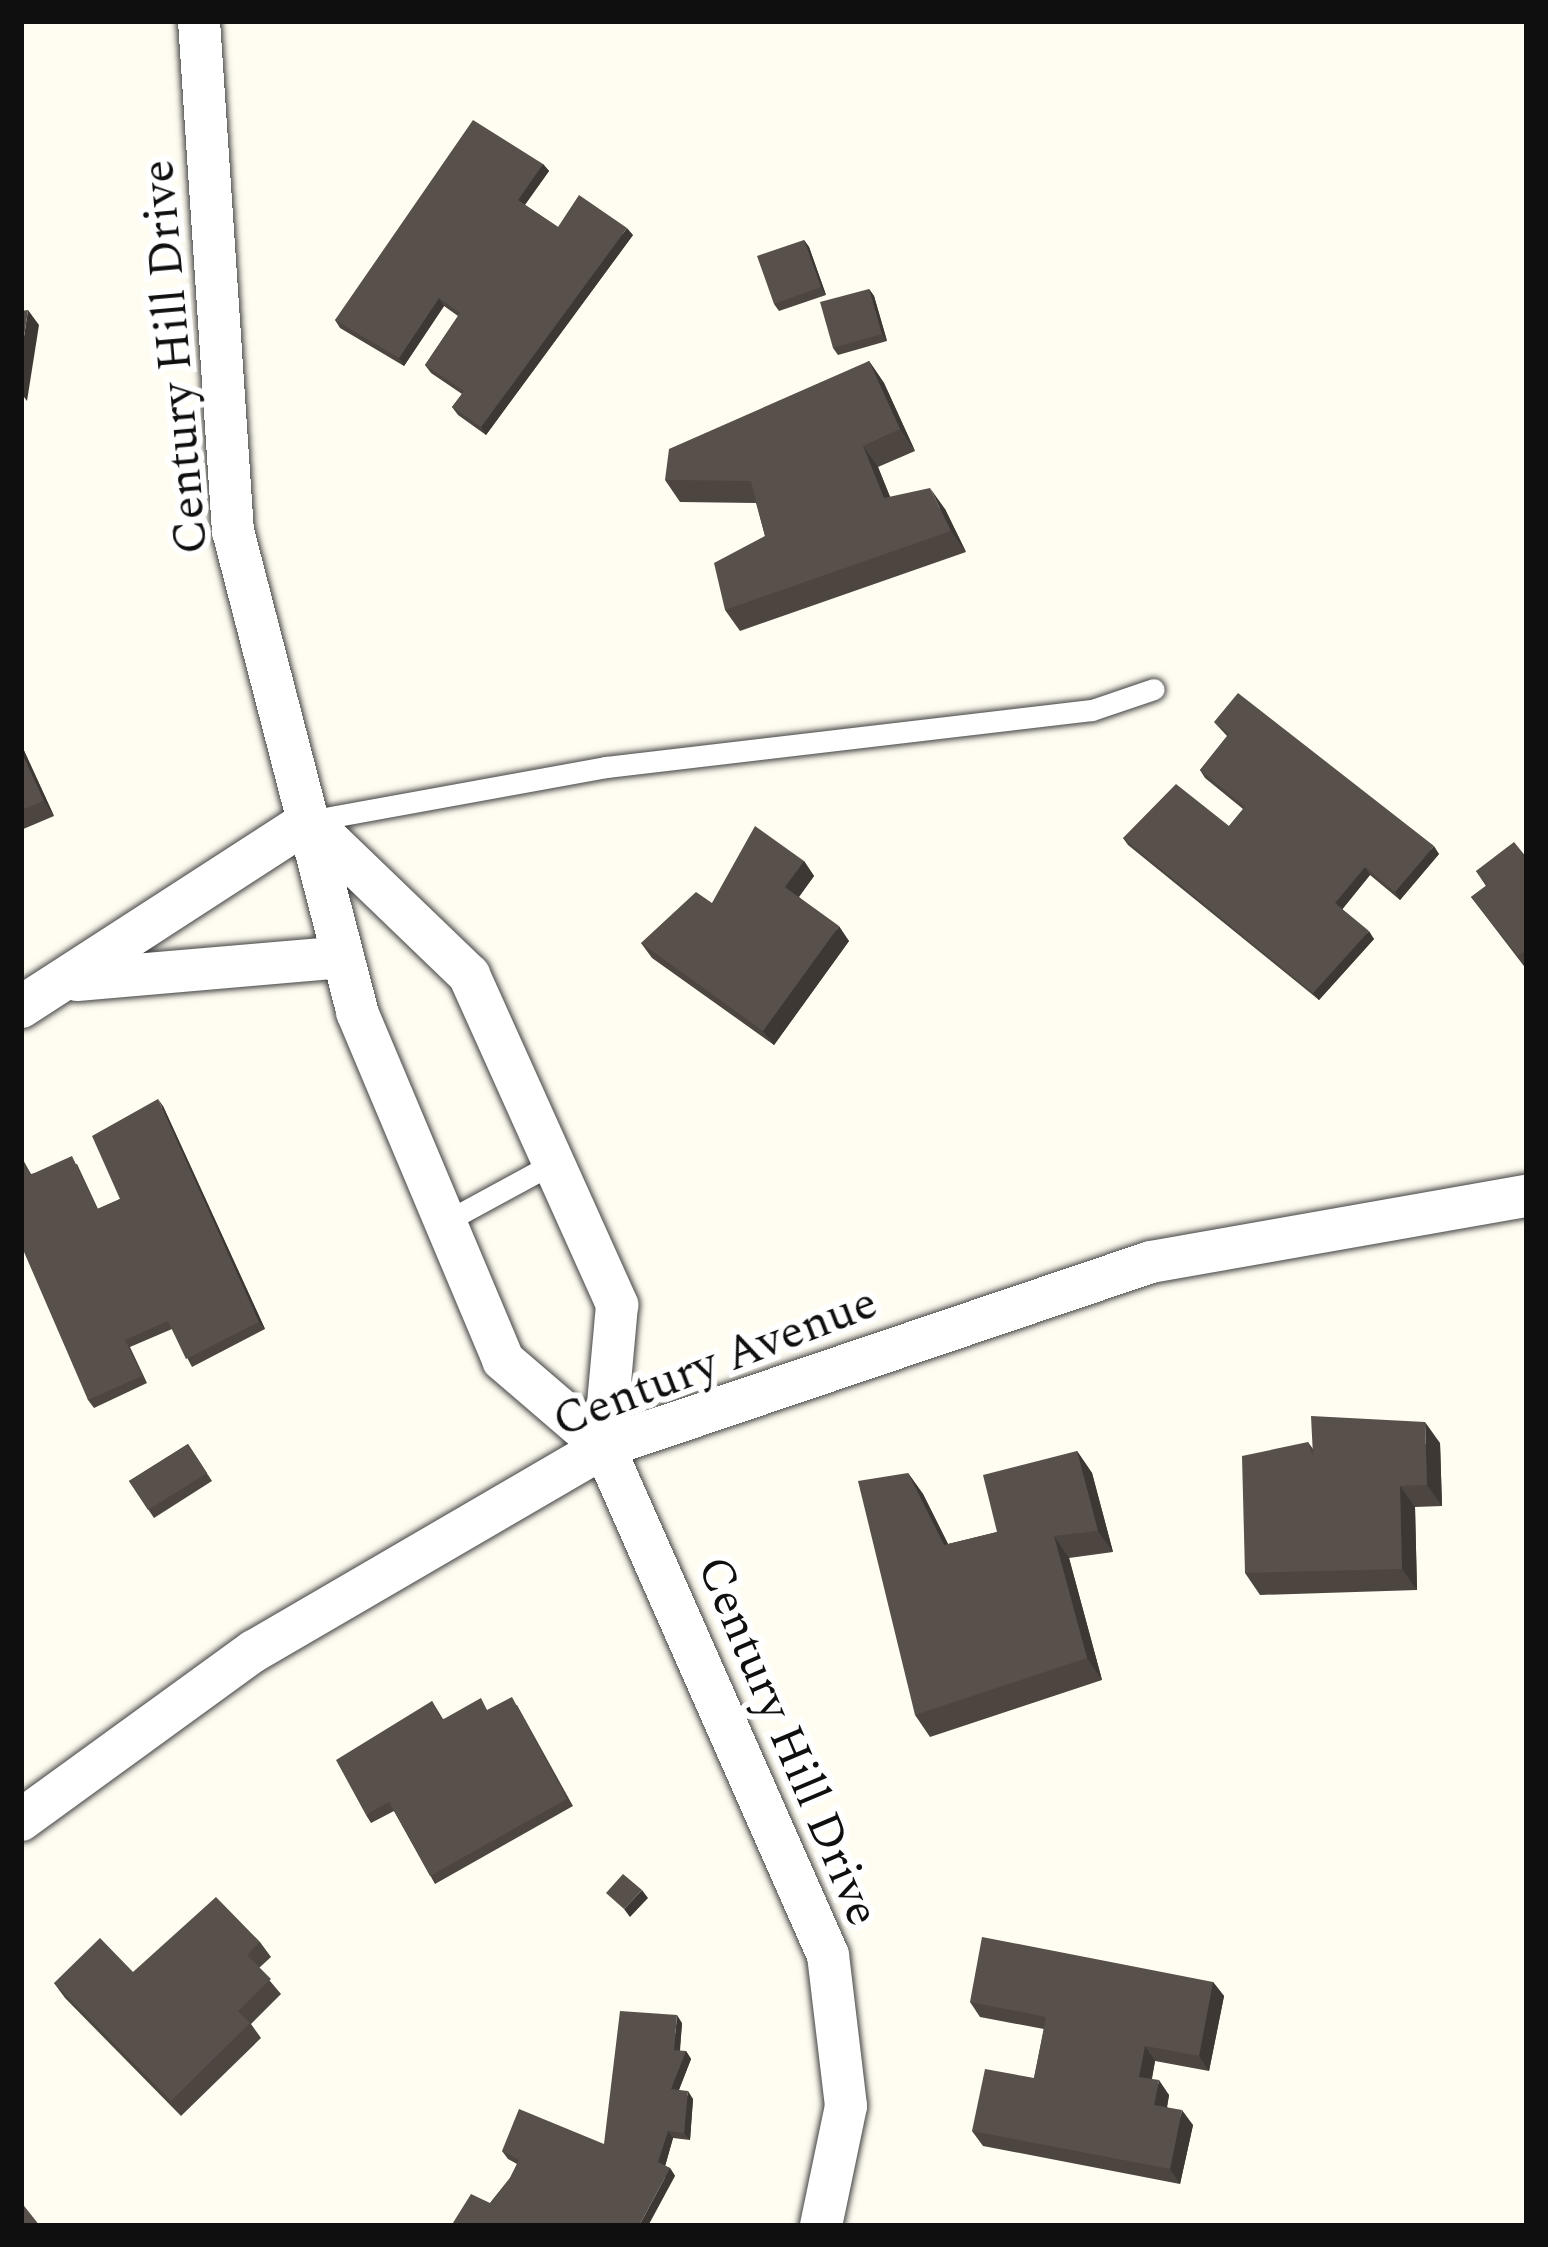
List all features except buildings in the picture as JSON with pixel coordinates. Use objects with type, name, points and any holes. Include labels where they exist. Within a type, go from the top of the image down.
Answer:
[{"type":"street","name":"Century Hill Drive","points":[[199,21],[233,531],[343,958],[502,1360],[604,1447],[828,1955],[846,2106],[820,2226]]},
{"type":"street","name":"Century Hill Drive","points":[[309,821],[469,975],[617,1305],[604,1447]]},
{"type":"street","points":[[21,1007],[76,980],[309,821]]},
{"type":"street","points":[[76,980],[343,958]]},
{"type":"street","name":"Century Avenue","points":[[21,1820],[254,1651],[604,1447],[1150,1262],[1527,1196]]},
{"type":"lane","points":[[309,821],[606,767],[1092,710],[1154,689]]},
{"type":"lane","points":[[445,1222],[552,1164]]}]
